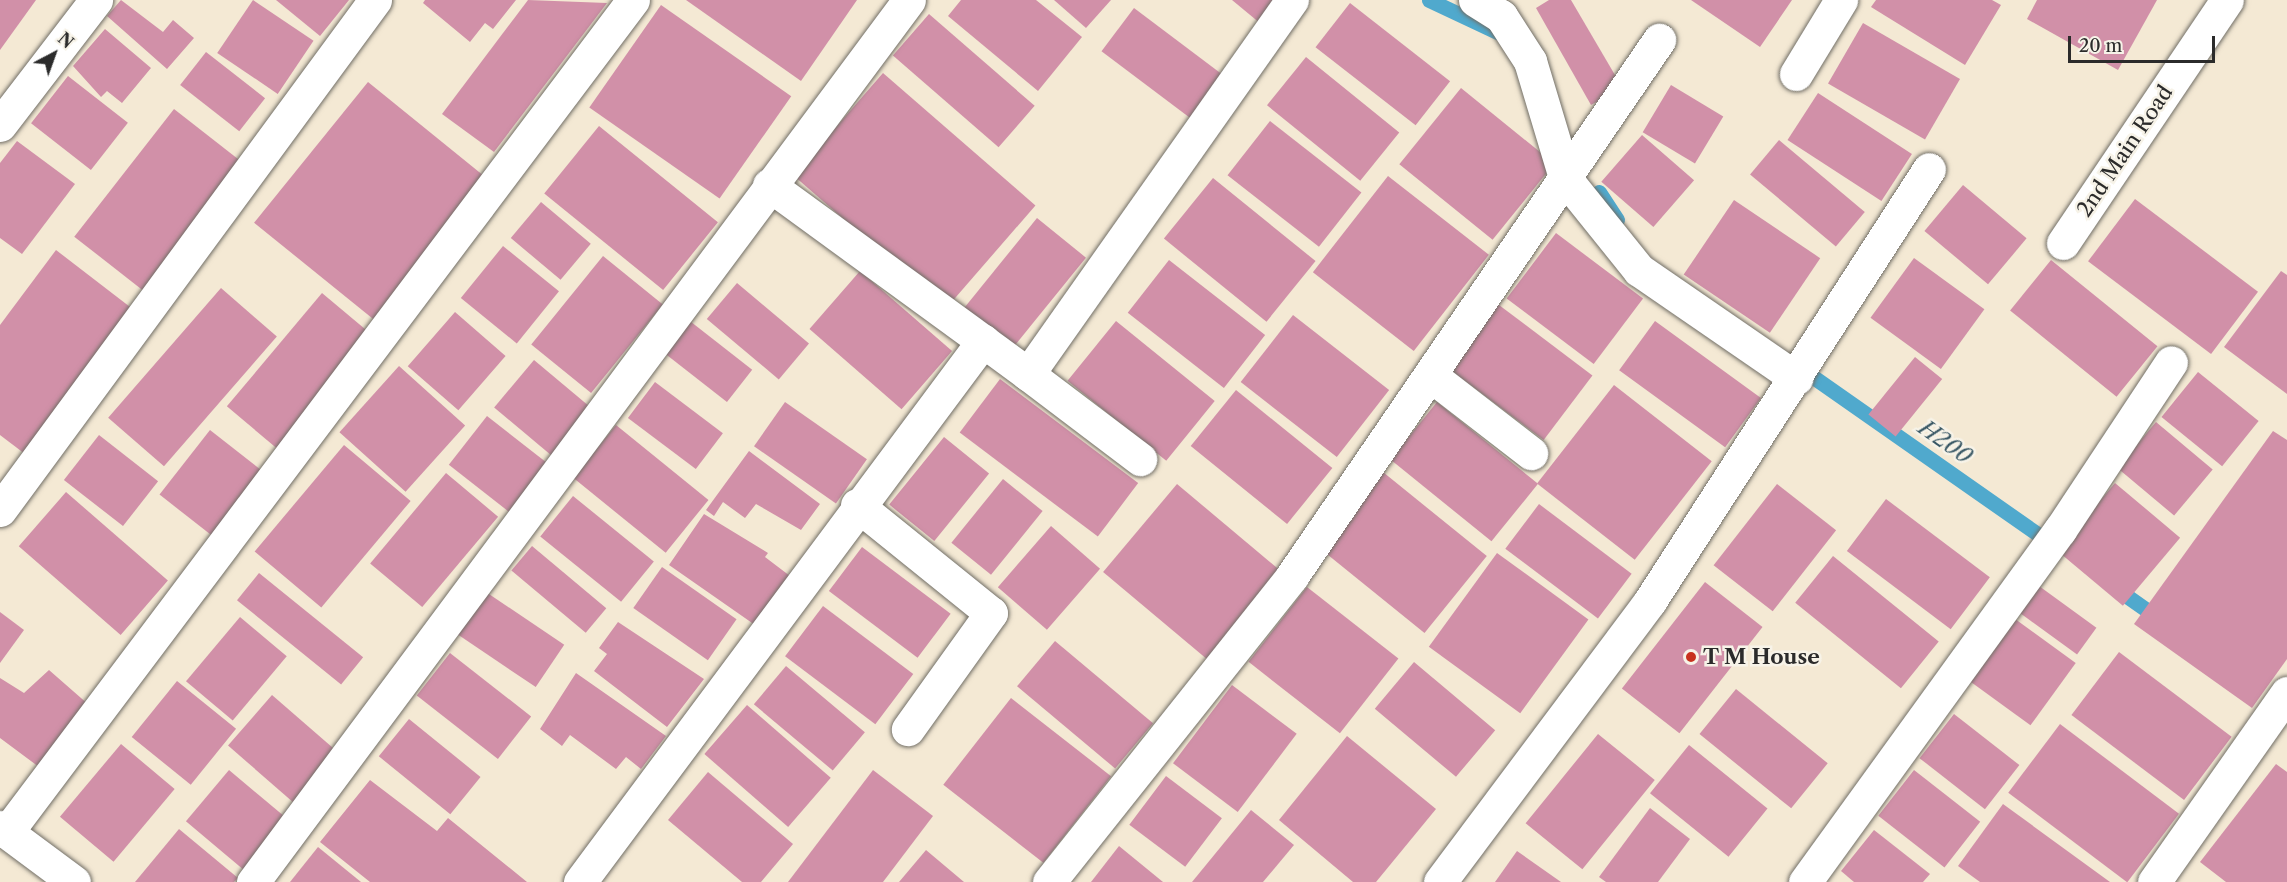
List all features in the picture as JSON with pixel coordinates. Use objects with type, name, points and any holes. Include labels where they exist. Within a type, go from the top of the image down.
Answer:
[{"type":"street","points":[[0,510],[375,0]]},
{"type":"street","points":[[69,881],[4,829],[633,0]]},
{"type":"street","points":[[253,882],[769,185],[909,0]]},
{"type":"street","points":[[1028,374],[1292,0]]},
{"type":"street","points":[[1475,0],[1501,16],[1530,60],[1565,178],[1638,270],[1796,378]]},
{"type":"street","points":[[1796,74],[1841,0]]},
{"type":"street","name":"2nd Main Road","points":[[2063,243],[2227,0]]},
{"type":"street","points":[[0,125],[88,2]]},
{"type":"street","points":[[1049,882],[1292,576],[1659,40]]},
{"type":"street","points":[[1440,882],[1650,601],[1929,169]]},
{"type":"street","points":[[769,185],[1028,374],[1140,459]]},
{"type":"street","points":[[582,881],[857,505],[983,341]]},
{"type":"street","points":[[1805,882],[2060,530],[2171,362]]},
{"type":"street","points":[[1430,375],[1531,453]]},
{"type":"street","points":[[857,505],[991,613],[908,729]]},
{"type":"street","points":[[2154,882],[2287,693]]},
{"type":"building","points":[[0,0],[36,0],[0,50]]},
{"type":"building","points":[[121,0],[163,32],[173,20],[194,38],[167,69],[107,16]]},
{"type":"building","points":[[253,0],[314,41],[278,94],[217,53]]},
{"type":"building","points":[[276,0],[349,0],[320,36]]},
{"type":"building","points":[[425,0],[516,0],[493,29],[485,23],[470,42],[423,3]]},
{"type":"building","points":[[528,0],[607,3],[494,152],[442,114]]},
{"type":"building","points":[[686,0],[857,0],[801,81]]},
{"type":"building","points":[[961,0],[1036,0],[1082,37],[1038,91],[948,16]]},
{"type":"building","points":[[1054,0],[1111,0],[1086,28]]},
{"type":"building","points":[[1232,0],[1280,0],[1261,24]]},
{"type":"building","points":[[1549,0],[1571,0],[1622,87],[1591,105],[1536,8]]},
{"type":"building","points":[[1691,0],[1792,0],[1760,47]]},
{"type":"building","points":[[1876,0],[1992,0],[2001,5],[1965,65],[1871,7]]},
{"type":"building","points":[[2037,0],[2157,0],[2118,70],[2027,19]]},
{"type":"building","points":[[1350,3],[1450,81],[1416,125],[1316,47]]},
{"type":"building","points":[[661,5],[791,96],[720,199],[589,107]]},
{"type":"building","points":[[1134,8],[1223,75],[1190,118],[1102,51]]},
{"type":"building","points":[[929,14],[1035,106],[999,147],[893,56]]},
{"type":"building","points":[[1863,23],[1960,79],[1925,140],[1828,84]]},
{"type":"building","points":[[105,29],[151,68],[122,103],[107,91],[101,97],[73,66]]},
{"type":"building","points":[[206,52],[265,98],[239,131],[180,85]]},
{"type":"building","points":[[1306,57],[1399,133],[1360,181],[1267,105]]},
{"type":"building","points":[[883,73],[1035,206],[946,308],[794,176]]},
{"type":"building","points":[[68,76],[128,123],[91,170],[31,123]]},
{"type":"building","points":[[368,82],[488,179],[374,320],[254,223]]},
{"type":"building","points":[[1671,85],[1723,116],[1695,164],[1643,132]]},
{"type":"building","points":[[1461,88],[1554,164],[1493,240],[1399,164]]},
{"type":"building","points":[[1818,93],[1912,154],[1881,201],[1788,140]]},
{"type":"building","points":[[174,109],[249,167],[149,295],[74,237]]},
{"type":"building","points":[[1270,121],[1361,192],[1319,247],[1228,175]]},
{"type":"building","points":[[599,126],[718,222],[663,290],[544,194]]},
{"type":"building","points":[[1642,135],[1694,180],[1653,227],[1601,182]]},
{"type":"building","points":[[1779,140],[1865,212],[1836,246],[1750,174]]},
{"type":"building","points":[[17,141],[75,184],[22,254],[0,238],[0,163]]},
{"type":"building","points":[[1388,176],[1489,255],[1414,351],[1313,272]]},
{"type":"building","points":[[1213,178],[1316,261],[1266,322],[1164,239]]},
{"type":"building","points":[[1963,185],[2027,238],[1988,284],[1924,231]]},
{"type":"building","points":[[2135,199],[2258,292],[2211,354],[2088,261]]},
{"type":"building","points":[[1734,200],[1820,258],[1770,333],[1684,275]]},
{"type":"building","points":[[541,202],[591,244],[561,280],[511,238]]},
{"type":"building","points":[[1037,218],[1086,258],[1012,349],[963,310]]},
{"type":"building","points":[[1556,233],[1643,299],[1594,364],[1507,298]]},
{"type":"building","points":[[503,246],[559,291],[517,343],[461,298]]},
{"type":"building","points":[[56,250],[134,310],[25,454],[0,435],[0,325]]},
{"type":"building","points":[[603,256],[663,304],[591,393],[531,345]]},
{"type":"building","points":[[1914,258],[1984,309],[1941,369],[1871,318]]},
{"type":"building","points":[[1169,260],[1265,335],[1224,388],[1128,313]]},
{"type":"building","points":[[2051,260],[2157,346],[2117,397],[2010,311]]},
{"type":"building","points":[[860,271],[952,351],[902,409],[809,329]]},
{"type":"building","points":[[2281,271],[2287,275],[2287,394],[2224,347]]},
{"type":"building","points":[[737,283],[809,343],[779,379],[707,319]]},
{"type":"building","points":[[221,288],[277,337],[164,466],[108,418]]},
{"type":"building","points":[[322,293],[373,336],[278,449],[227,406]]},
{"type":"building","points":[[1495,302],[1592,375],[1544,440],[1446,367]]},
{"type":"building","points":[[455,312],[506,356],[458,410],[408,366]]},
{"type":"building","points":[[1293,315],[1389,390],[1337,457],[1241,382]]},
{"type":"building","points":[[686,318],[752,370],[727,402],[661,350]]},
{"type":"building","points":[[1116,321],[1215,401],[1166,461],[1068,381]]},
{"type":"building","points":[[1655,321],[1761,398],[1725,447],[1619,370]]},
{"type":"building","points":[[1915,357],[1942,379],[1896,437],[1868,415]]},
{"type":"building","points":[[534,360],[598,413],[558,461],[494,407]]},
{"type":"building","points":[[399,366],[465,426],[406,492],[339,432]]},
{"type":"building","points":[[2198,372],[2259,421],[2222,466],[2161,417]]},
{"type":"building","points":[[1000,379],[1138,483],[1098,537],[960,433]]},
{"type":"building","points":[[655,382],[723,433],[696,469],[628,418]]},
{"type":"building","points":[[1614,385],[1712,461],[1635,560],[1537,484]]},
{"type":"building","points":[[1236,390],[1332,468],[1287,524],[1191,446]]},
{"type":"building","points":[[785,402],[867,459],[836,504],[754,446]]},
{"type":"building","points":[[1437,402],[1538,484],[1491,541],[1390,460]]},
{"type":"building","points":[[487,416],[553,468],[515,517],[449,465]]},
{"type":"building","points":[[2156,422],[2213,470],[2174,516],[2117,468]]},
{"type":"building","points":[[616,425],[708,500],[666,553],[573,478]]},
{"type":"building","points":[[210,430],[262,471],[212,535],[160,495]]},
{"type":"building","points":[[2273,431],[2287,440],[2287,659],[2252,708],[2134,624]]},
{"type":"building","points":[[99,435],[158,481],[123,526],[64,480]]},
{"type":"building","points":[[944,437],[989,474],[934,541],[889,505]]},
{"type":"building","points":[[344,445],[411,501],[321,607],[255,551]]},
{"type":"building","points":[[749,451],[820,504],[801,530],[756,504],[745,518],[723,502],[714,516],[706,510]]},
{"type":"building","points":[[1378,468],[1487,556],[1424,633],[1316,545]]},
{"type":"building","points":[[446,473],[498,517],[422,607],[370,563]]},
{"type":"building","points":[[1003,479],[1043,511],[991,575],[951,543]]},
{"type":"building","points":[[2115,483],[2180,538],[2123,606],[2058,551]]},
{"type":"building","points":[[1177,484],[1280,571],[1206,659],[1103,572]]},
{"type":"building","points":[[1777,484],[1836,530],[1773,611],[1714,565]]},
{"type":"building","points":[[66,492],[168,581],[121,635],[19,546]]},
{"type":"building","points":[[573,496],[654,561],[621,602],[540,536]]},
{"type":"building","points":[[1886,499],[1990,577],[1951,629],[1847,551]]},
{"type":"building","points":[[1539,504],[1632,574],[1598,619],[1505,549]]},
{"type":"building","points":[[704,514],[768,553],[765,557],[790,576],[755,625],[669,565]]},
{"type":"building","points":[[1051,526],[1100,569],[1047,630],[998,587]]},
{"type":"building","points":[[532,546],[606,608],[586,633],[511,571]]},
{"type":"building","points":[[862,547],[951,614],[918,658],[829,591]]},
{"type":"building","points":[[1497,553],[1588,619],[1520,713],[1429,647]]},
{"type":"building","points":[[1833,556],[1939,642],[1901,688],[1795,603]]},
{"type":"building","points":[[662,567],[737,619],[708,660],[633,608]]},
{"type":"building","points":[[259,573],[363,657],[341,685],[237,600]]},
{"type":"building","name":"T M House","points":[[1705,582],[1763,627],[1679,733],[1622,688]]},
{"type":"building","points":[[2039,586],[2096,628],[2077,654],[2020,613]]},
{"type":"building","points":[[1307,587],[1398,658],[1340,733],[1249,662]]},
{"type":"building","points":[[483,590],[564,645],[536,687],[454,632]]},
{"type":"building","points":[[823,606],[913,674],[875,724],[785,656]]},
{"type":"building","points":[[0,612],[24,630],[0,663]]},
{"type":"building","points":[[2011,616],[2076,663],[2030,725],[1966,678]]},
{"type":"building","points":[[240,617],[287,656],[233,721],[186,681]]},
{"type":"building","points":[[618,622],[704,679],[667,727],[594,671],[607,654],[599,648]]},
{"type":"building","points":[[1055,641],[1153,723],[1115,768],[1017,686]]},
{"type":"building","points":[[2119,652],[2232,737],[2184,800],[2071,715]]},
{"type":"building","points":[[450,653],[531,716],[498,759],[417,696]]},
{"type":"building","points":[[1414,662],[1495,730],[1456,777],[1375,709]]},
{"type":"building","points":[[786,666],[865,732],[833,771],[754,704]]},
{"type":"building","points":[[49,670],[89,705],[39,767],[0,738],[0,678],[24,693]]},
{"type":"building","points":[[576,673],[666,736],[641,769],[626,757],[616,769],[570,735],[562,746],[540,729]]},
{"type":"building","points":[[177,681],[236,729],[191,785],[132,737]]},
{"type":"building","points":[[1232,685],[1297,734],[1238,812],[1173,763]]},
{"type":"building","points":[[1736,689],[1828,763],[1791,808],[1699,734]]},
{"type":"building","points":[[272,695],[338,752],[294,803],[228,746]]},
{"type":"building","points":[[1011,698],[1111,776],[1043,863],[943,785]]},
{"type":"building","points":[[747,705],[831,778],[788,827],[704,754]]},
{"type":"building","points":[[1954,714],[2019,765],[1985,809],[1920,758]]},
{"type":"building","points":[[409,719],[480,777],[450,814],[379,756]]},
{"type":"building","points":[[2060,724],[2179,814],[2127,882],[2008,793]]},
{"type":"building","points":[[1598,734],[1655,780],[1582,869],[1526,823]]},
{"type":"building","points":[[1347,736],[1436,809],[1376,882],[1353,882],[1279,820]]},
{"type":"building","points":[[121,744],[175,789],[114,862],[60,817]]},
{"type":"building","points":[[1689,745],[1767,809],[1728,857],[1650,793]]},
{"type":"building","points":[[2276,764],[2287,772],[2287,882],[2226,882],[2200,862]]},
{"type":"building","points":[[229,770],[287,819],[244,870],[186,821]]},
{"type":"building","points":[[873,770],[933,816],[883,882],[788,882]]},
{"type":"building","points":[[1914,770],[1980,822],[1944,867],[1878,816]]},
{"type":"building","points":[[708,772],[793,844],[761,882],[742,882],[668,820]]},
{"type":"building","points":[[1166,776],[1222,818],[1185,867],[1129,825]]},
{"type":"building","points":[[370,780],[437,831],[448,818],[527,882],[370,882],[320,842]]},
{"type":"building","points":[[2003,804],[2110,882],[1980,882],[1958,866]]},
{"type":"building","points":[[1650,808],[1690,839],[1658,882],[1606,882],[1599,877]]},
{"type":"building","points":[[1251,810],[1294,845],[1263,882],[1192,882]]},
{"type":"building","points":[[179,829],[238,878],[234,882],[135,882]]},
{"type":"building","points":[[1874,830],[1930,874],[1923,882],[1854,882],[1841,871]]},
{"type":"building","points":[[1119,846],[1163,882],[1091,882]]},
{"type":"building","points":[[318,847],[361,882],[290,882]]},
{"type":"building","points":[[926,850],[964,882],[899,882]]},
{"type":"building","points":[[1517,851],[1561,882],[1495,882]]},
{"type":"waterway","name":"H200","points":[[1429,0],[1499,33]]},
{"type":"waterway","name":"H200","points":[[1599,192],[1617,220]]},
{"type":"waterway","name":"H200","points":[[1799,367],[2052,544]]},
{"type":"waterway","name":"H200","points":[[2114,587],[2161,620]]},
{"type":"place","name":"T M House","points":[[1691,657]]}]
